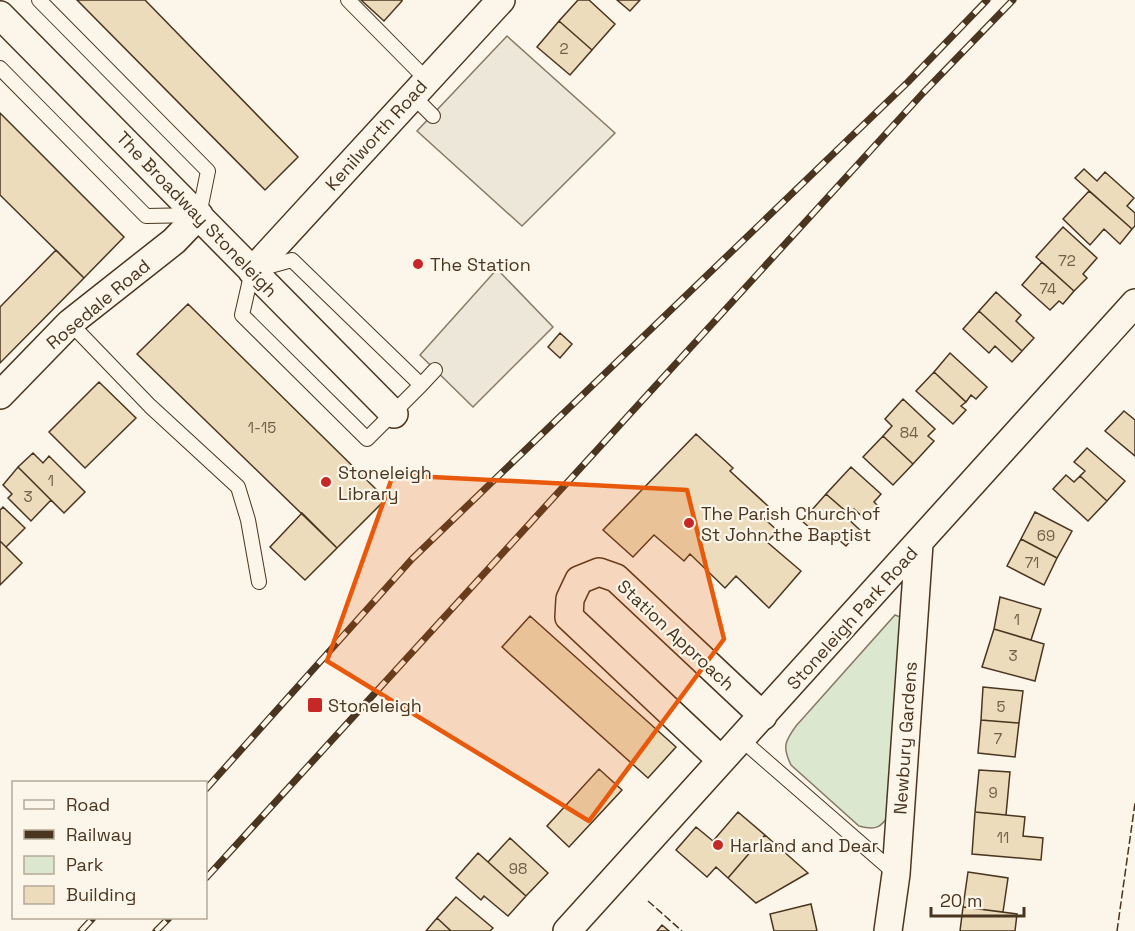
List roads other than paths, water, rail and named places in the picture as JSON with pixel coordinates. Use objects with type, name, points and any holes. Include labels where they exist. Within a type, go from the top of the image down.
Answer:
[{"type":"street","name":"Kenilworth Road","points":[[252,271],[501,0]]},
{"type":"street","name":"The Broadway Stoneleigh","points":[[0,15],[394,414]]},
{"type":"street","name":"Rosedale Road","points":[[1,391],[70,323],[174,241],[199,215]]},
{"type":"street","name":"Stoneleigh Park Road","points":[[567,931],[1135,303]]},
{"type":"street","name":"Newbury Gardens","points":[[888,931],[896,874],[919,544]]},
{"type":"street","name":"Station Approach","points":[[721,760],[569,617],[570,599],[579,580],[599,572],[616,578],[763,716]]},
{"type":"lane","points":[[0,68],[146,216],[199,215],[207,171],[39,0]]},
{"type":"lane","points":[[348,0],[419,88],[433,116]]},
{"type":"lane","points":[[421,385],[292,260],[252,271],[242,315],[367,439],[394,414],[435,370]]},
{"type":"lane","points":[[70,323],[150,406],[238,488],[248,520],[259,582]]},
{"type":"lane","points":[[742,740],[896,874]]},
{"type":"railway","points":[[207,788],[412,559],[908,82],[987,0]]},
{"type":"railway","points":[[207,877],[923,93],[1013,0]]},
{"type":"railway","points":[[81,931],[92,919]]},
{"type":"railway","points":[[156,931],[168,919]]},
{"type":"place","name":"The Station","points":[[418,264]]},
{"type":"place","name":"Stoneleigh Library","points":[[326,482]]},
{"type":"place","name":"The Parish Church of St John the Baptist","points":[[689,523]]},
{"type":"place","name":"Stoneleigh","points":[[315,705]]},
{"type":"place","name":"Harland and Dear","points":[[718,845]]}]
